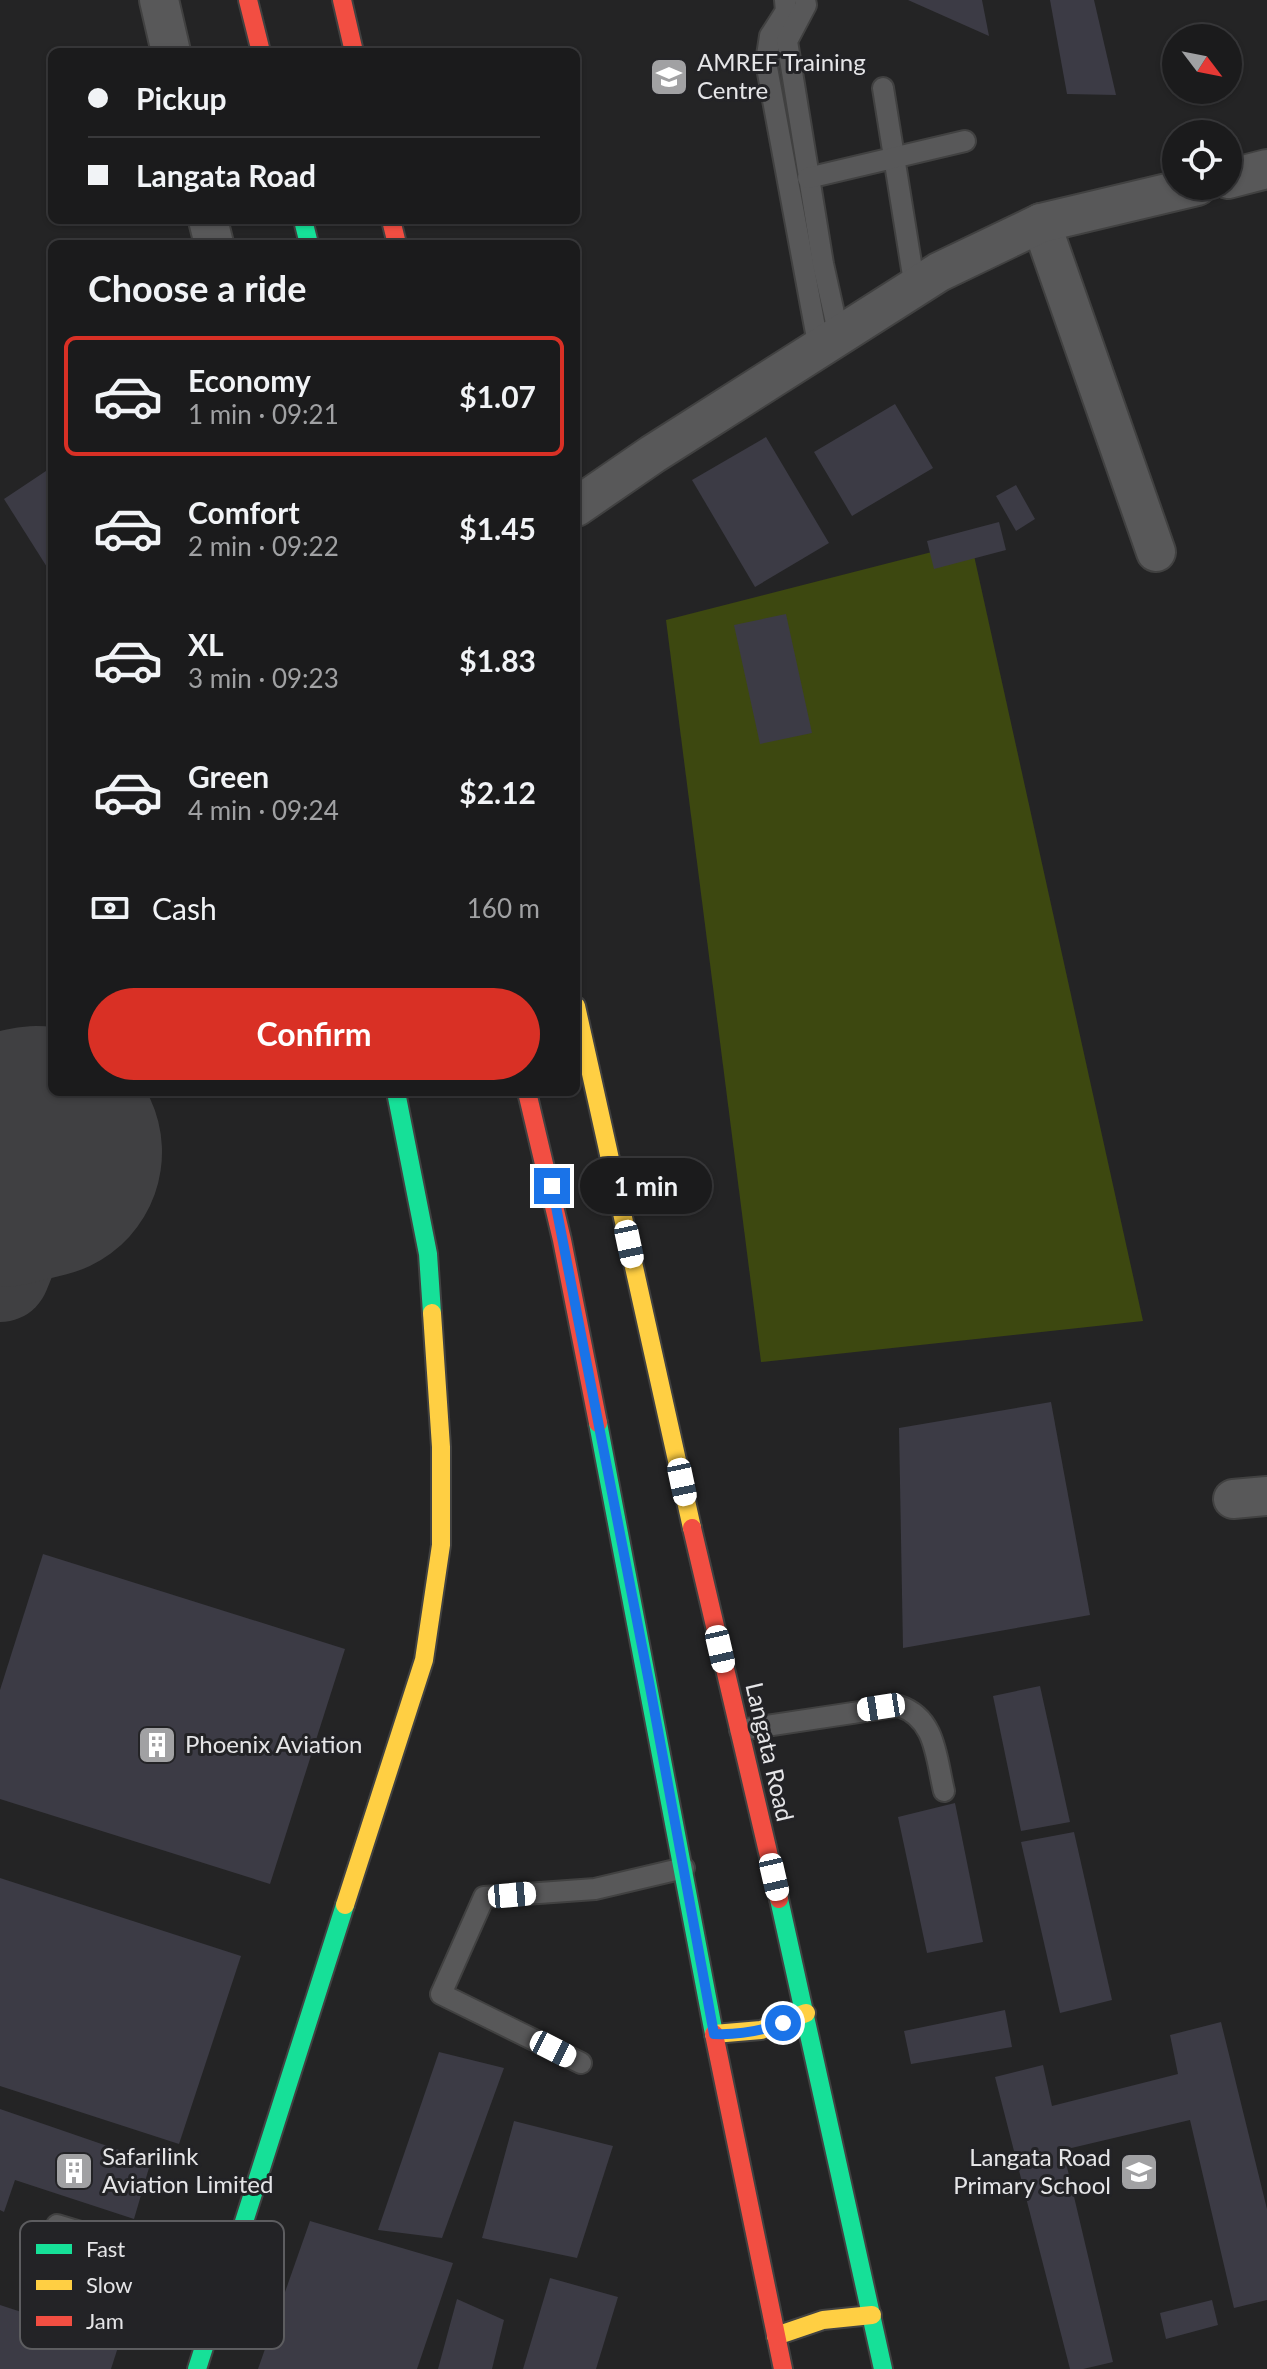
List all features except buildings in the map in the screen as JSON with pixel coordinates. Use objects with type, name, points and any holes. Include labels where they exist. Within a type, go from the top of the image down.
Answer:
[{"type":"main road","points":[[248,0],[260,48]]},
{"type":"main road","points":[[342,0],[353,48]]},
{"type":"main road","name":"Langata Road","points":[[580,1024],[695,1541],[806,2013],[883,2369]]},
{"type":"main road","points":[[245,2221],[424,1660],[441,1545],[441,1447],[428,1254],[397,1096]]},
{"type":"main road","points":[[528,1096],[552,1186],[714,2034],[783,2369]]},
{"type":"main road","points":[[714,2034],[740,2035],[763,2031],[806,2013]]},
{"type":"main road","points":[[776,2336],[823,2318],[872,2315]]},
{"type":"main road","points":[[197,2369],[204,2349]]},
{"type":"street","points":[[159,0],[170,48]]},
{"type":"street","points":[[1242,175],[1267,169]]},
{"type":"street","points":[[580,504],[653,454],[939,272],[1041,223],[1162,194]]},
{"type":"street","points":[[1041,223],[1156,552]]},
{"type":"lane","points":[[785,0],[786,11],[770,36],[766,62],[829,342]]},
{"type":"lane","points":[[805,0],[806,5],[787,41],[823,264],[829,342]]},
{"type":"lane","points":[[883,88],[915,288]]},
{"type":"lane","points":[[808,178],[965,141]]},
{"type":"lane","points":[[740,1730],[899,1706],[919,1717],[931,1734],[944,1791]]},
{"type":"lane","points":[[581,2063],[441,1994],[484,1897],[595,1889],[684,1868]]},
{"type":"green space","points":[[971,542],[1143,1321],[761,1362],[666,620]]},
{"type":"taxiway","points":[[0,1272],[11,1245]]},
{"type":"runway","points":[[0,1161],[36,1152]]},
{"type":"traffic: fast","points":[[304,224],[308,240]]},
{"type":"traffic: fast","points":[[397,1096],[428,1254],[432,1313]]},
{"type":"traffic: fast","points":[[598,1423],[714,2034]]},
{"type":"traffic: fast","points":[[779,1899],[883,2369]]},
{"type":"traffic: fast","points":[[244,2221],[345,1905]]},
{"type":"traffic: fast","points":[[197,2369],[203,2349]]},
{"type":"traffic: slow","points":[[580,1024],[692,1528]]},
{"type":"traffic: slow","points":[[345,1905],[424,1660],[441,1545],[441,1447],[432,1313]]},
{"type":"traffic: slow","points":[[714,2034],[761,2030],[806,2013]]},
{"type":"traffic: slow","points":[[776,2336],[823,2320],[872,2315]]},
{"type":"traffic: jam","points":[[248,0],[260,48]]},
{"type":"traffic: jam","points":[[342,0],[353,48]]},
{"type":"traffic: jam","points":[[392,224],[396,240]]},
{"type":"traffic: jam","points":[[528,1096],[562,1240],[598,1423]]},
{"type":"traffic: jam","points":[[692,1528],[779,1899]]},
{"type":"traffic: jam","points":[[714,2034],[783,2369]]},
{"type":"place","name":"AMREF Training Centre","points":[[669,77]]},
{"type":"place","name":"Phoenix Aviation","points":[[157,1745]]},
{"type":"place","name":"Safarilink Aviation Limited","points":[[74,2171]]},
{"type":"place","name":"Langata Road Primary School","points":[[1139,2172]]},
{"type":"route","points":[[552,1186],[714,2034],[740,2035],[783,2023]]}]
